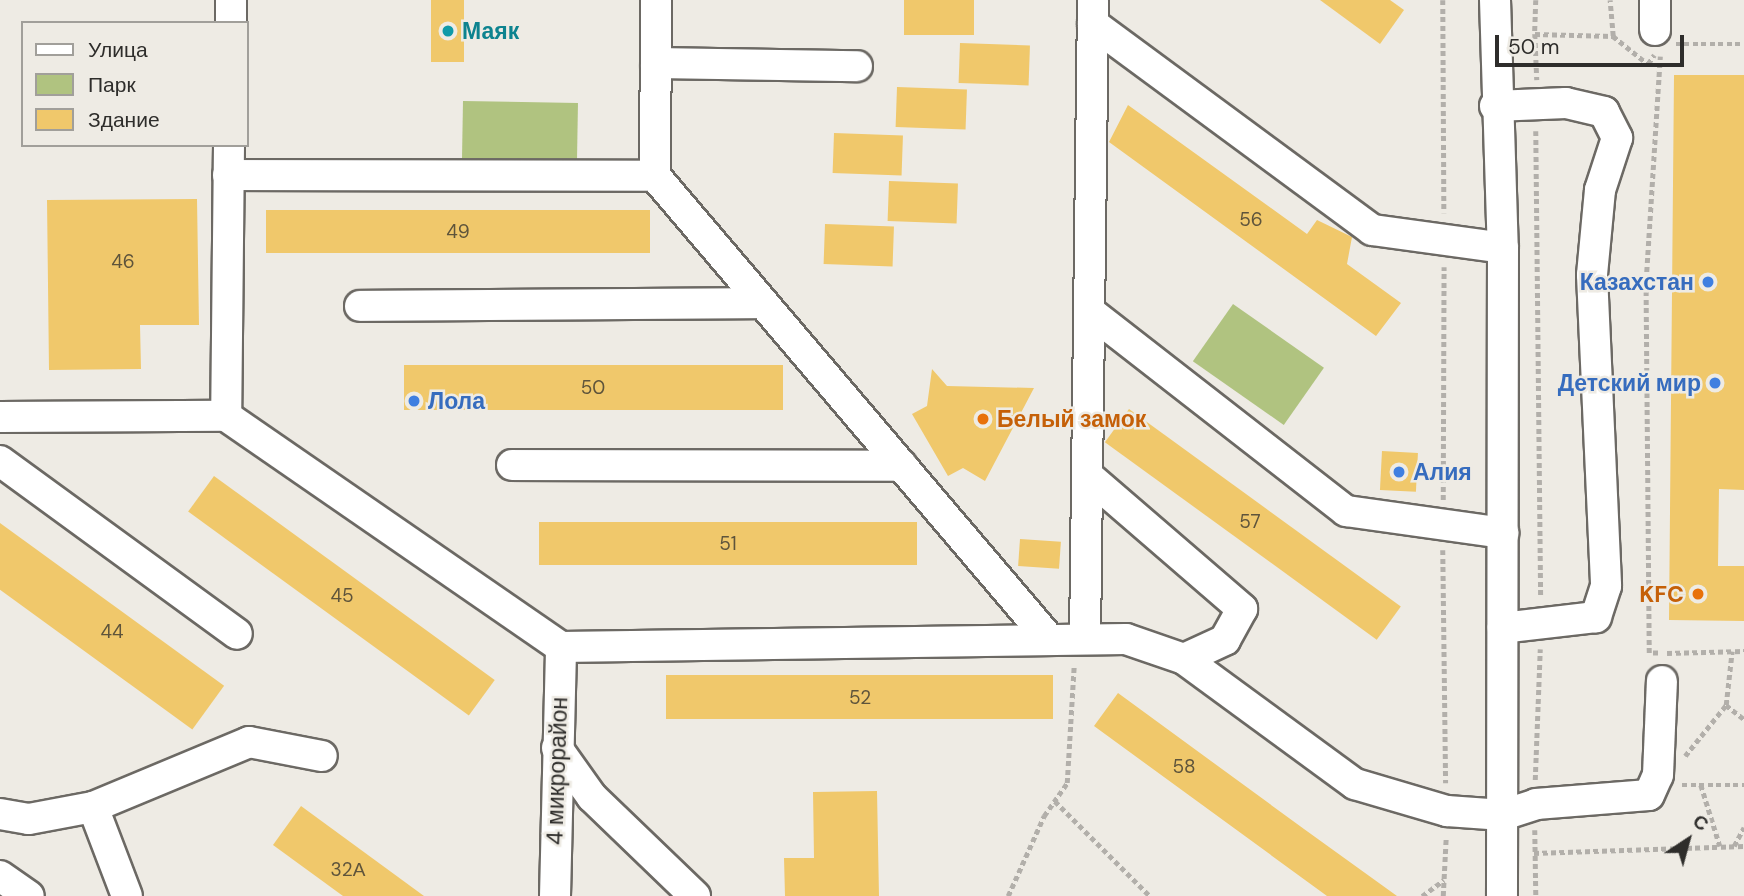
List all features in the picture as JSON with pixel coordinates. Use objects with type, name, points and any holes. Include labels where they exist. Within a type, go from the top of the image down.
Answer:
[{"type":"street","points":[[231,21],[232,0]]},
{"type":"street","points":[[656,0],[655,176],[1049,639]]},
{"type":"street","points":[[1495,0],[1495,106],[1503,248],[1502,896]]},
{"type":"street","points":[[1655,0],[1656,30]]},
{"type":"street","points":[[1093,12],[1372,230],[1503,248]]},
{"type":"street","points":[[1085,639],[1093,12]]},
{"type":"street","points":[[656,63],[857,66]]},
{"type":"street","points":[[1495,106],[1538,105],[1604,112],[1617,138],[1600,190],[1592,275],[1606,586],[1595,617],[1503,628]]},
{"type":"street","points":[[226,416],[229,147]]},
{"type":"street","points":[[228,175],[655,176]]},
{"type":"street","points":[[360,306],[763,303]]},
{"type":"street","points":[[1089,311],[1346,511],[1503,533]]},
{"type":"street","points":[[0,417],[226,416],[561,647],[1126,639],[1184,659],[1355,784],[1447,811],[1503,815],[1536,804],[1649,795],[1658,775],[1662,681]]},
{"type":"street","points":[[0,461],[237,634]]},
{"type":"street","points":[[512,465],[902,466]]},
{"type":"street","points":[[1087,475],[1242,609],[1225,640],[1184,659]]},
{"type":"street","name":"4 микрорайон","points":[[555,896],[561,647]]},
{"type":"street","points":[[0,814],[30,819],[93,807],[249,742],[321,756]]},
{"type":"street","points":[[557,748],[592,797],[695,896]]},
{"type":"street","points":[[93,807],[127,896]]},
{"type":"street","points":[[0,876],[29,896]]},
{"type":"path","points":[[1443,0],[1443,525],[1447,811],[1443,896]]},
{"type":"path","points":[[1535,0],[1541,623],[1534,853],[1536,896]]},
{"type":"path","points":[[1535,34],[1613,36],[1610,0]]},
{"type":"path","points":[[1744,44],[1661,44],[1646,280],[1649,653],[1744,651]]},
{"type":"path","points":[[1008,896],[1055,801],[1067,783],[1073,659],[1085,639]]},
{"type":"path","points":[[1681,766],[1726,705],[1732,652]]},
{"type":"path","points":[[1726,705],[1744,719]]},
{"type":"path","points":[[1677,776],[1673,786],[1744,785]]},
{"type":"path","points":[[1701,785],[1720,846]]},
{"type":"path","points":[[1055,801],[1150,896]]},
{"type":"path","points":[[1734,846],[1744,827]]},
{"type":"path","points":[[1534,853],[1744,846]]},
{"type":"path","points":[[1422,896],[1444,880]]},
{"type":"green space","points":[[463,101],[578,103],[577,162],[462,160]]},
{"type":"green space","points":[[1233,304],[1324,368],[1284,425],[1193,361]]},
{"type":"building","name":"Маяк","points":[[431,0],[464,0],[464,62],[431,62]]},
{"type":"building","points":[[904,0],[974,0],[974,35],[904,35]]},
{"type":"building","points":[[1320,0],[1390,0],[1404,10],[1380,44]]},
{"type":"building","points":[[960,43],[1030,45],[1029,85],[959,83]]},
{"type":"building","name":"Казахстан","points":[[1674,75],[1744,75],[1744,490],[1719,489],[1718,566],[1744,566],[1744,621],[1669,620]]},
{"type":"building","points":[[897,87],[967,89],[966,129],[896,127]]},
{"type":"building","points":[[1128,105],[1307,234],[1317,220],[1352,237],[1347,264],[1401,303],[1376,336],[1109,142]]},
{"type":"building","points":[[834,133],[903,135],[902,175],[833,173]]},
{"type":"building","points":[[889,181],[958,183],[957,223],[888,221]]},
{"type":"building","points":[[197,199],[199,325],[140,325],[141,369],[49,370],[47,200]]},
{"type":"building","points":[[266,210],[650,210],[650,253],[266,253]]},
{"type":"building","points":[[825,224],[894,226],[893,266],[824,264]]},
{"type":"building","points":[[404,365],[783,365],[783,410],[404,410]]},
{"type":"building","points":[[932,369],[947,386],[1034,388],[985,481],[963,468],[948,476],[912,414],[927,406]]},
{"type":"building","points":[[1129,409],[1401,606],[1377,640],[1105,442]]},
{"type":"building","name":"Алия","points":[[1382,451],[1418,453],[1416,492],[1380,490]]},
{"type":"building","points":[[214,476],[495,680],[469,716],[188,512]]},
{"type":"building","points":[[539,522],[917,522],[917,565],[539,565]]},
{"type":"building","points":[[0,523],[224,686],[192,730],[0,590]]},
{"type":"building","points":[[1020,539],[1061,542],[1059,569],[1018,566]]},
{"type":"building","points":[[666,675],[1053,675],[1053,719],[666,719]]},
{"type":"building","points":[[1118,693],[1397,896],[1327,896],[1094,726]]},
{"type":"building","points":[[877,791],[879,896],[785,896],[784,858],[814,858],[813,792]]},
{"type":"building","points":[[301,806],[424,896],[343,896],[273,845]]},
{"type":"place","name":"Маяк","points":[[448,31]]},
{"type":"place","name":"Казахстан","points":[[1708,282]]},
{"type":"place","name":"Детский мир","points":[[1715,383]]},
{"type":"place","name":"Лола","points":[[414,401]]},
{"type":"place","name":"Белый замок","points":[[983,419]]},
{"type":"place","name":"Алия","points":[[1399,472]]},
{"type":"place","name":"KFC","points":[[1698,594]]}]
